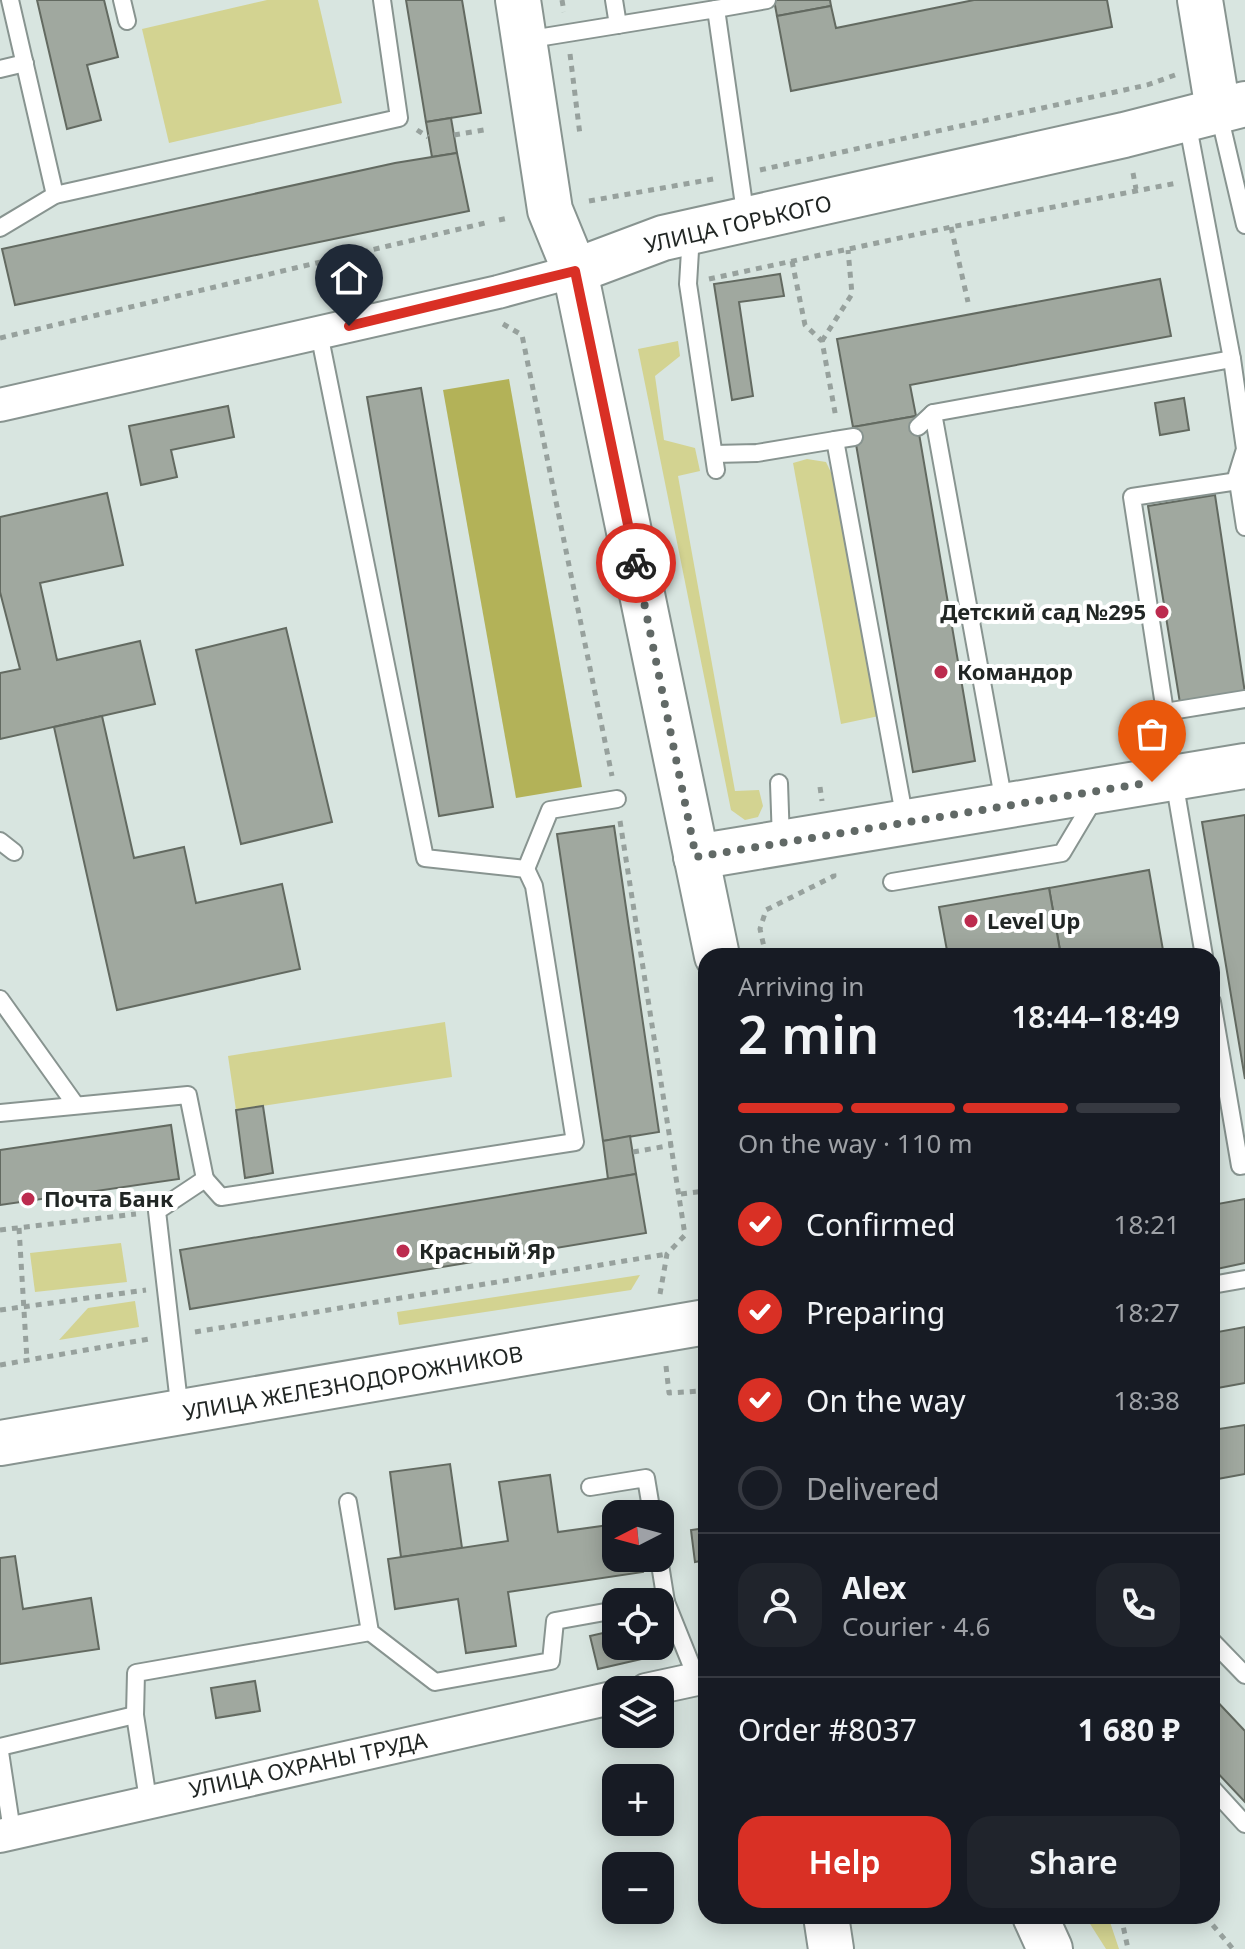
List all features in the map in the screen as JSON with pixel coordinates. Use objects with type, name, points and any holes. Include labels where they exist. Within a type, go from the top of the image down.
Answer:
[{"type":"main road","points":[[1200,0],[1217,111]]},
{"type":"main road","points":[[521,20],[550,210],[575,271],[715,948]]},
{"type":"main road","name":"УЛИЦА ГОРЬКОГО","points":[[575,271],[663,238],[746,222],[1217,111]]},
{"type":"main road","points":[[696,857],[1245,766]]},
{"type":"main road","name":"УЛИЦА ЖЕЛЕЗНОДОРОЖНИКОВ","points":[[0,1443],[698,1323]]},
{"type":"main road","points":[[827,1924],[831,1949]]},
{"type":"street","name":"УЛИЦА ГОРЬКОГО","points":[[0,405],[575,271]]},
{"type":"street","points":[[674,1684],[698,1679]]},
{"type":"street","name":"УЛИЦА ОХРАНЫ ТРУДА","points":[[6,1834],[602,1700]]},
{"type":"lane","points":[[10,0],[55,195]]},
{"type":"lane","points":[[122,0],[127,21]]},
{"type":"lane","points":[[0,228],[55,195],[399,118],[382,0]]},
{"type":"lane","points":[[614,0],[618,25]]},
{"type":"lane","points":[[521,20],[567,34],[767,0]]},
{"type":"lane","points":[[716,9],[746,222]]},
{"type":"lane","points":[[0,69],[25,63]]},
{"type":"lane","points":[[1217,111],[1200,180],[1245,449],[1238,481],[1245,527]]},
{"type":"lane","points":[[1217,111],[1245,225]]},
{"type":"lane","points":[[691,232],[688,284],[715,462],[843,439],[905,821]]},
{"type":"lane","points":[[319,333],[425,858],[526,869]]},
{"type":"lane","points":[[918,427],[933,413],[1232,359]]},
{"type":"lane","points":[[933,413],[1004,804]]},
{"type":"lane","points":[[1238,481],[1132,497],[1165,712],[1245,699]]},
{"type":"lane","points":[[1174,778],[1203,948]]},
{"type":"lane","points":[[779,783],[781,842]]},
{"type":"lane","points":[[892,882],[1062,853],[1100,790]]},
{"type":"lane","points":[[0,1113],[188,1095],[205,1179],[221,1197],[575,1142],[534,886],[526,869],[550,810],[617,799]]},
{"type":"lane","points":[[0,841],[14,852]]},
{"type":"lane","points":[[0,999],[75,1104]]},
{"type":"lane","points":[[1220,1049],[1240,1166],[1245,1165]]},
{"type":"lane","points":[[180,1412],[157,1211],[205,1179]]},
{"type":"lane","points":[[1220,1284],[1245,1279]]},
{"type":"lane","points":[[590,1487],[646,1478],[650,1500]]},
{"type":"lane","points":[[348,1502],[370,1632],[435,1682],[551,1661],[555,1621],[602,1613]]},
{"type":"lane","points":[[674,1624],[698,1672]]},
{"type":"lane","points":[[148,1800],[135,1715],[136,1673],[370,1632]]},
{"type":"lane","points":[[1220,1649],[1245,1675]]},
{"type":"lane","points":[[6,1834],[0,1750],[135,1715]]},
{"type":"lane","points":[[1220,1797],[1245,1824]]},
{"type":"path","points":[[562,0],[581,141]]},
{"type":"path","points":[[587,187],[589,202],[740,174],[1115,91]]},
{"type":"path","points":[[454,135],[489,129]]},
{"type":"path","points":[[1133,173],[1136,189]]},
{"type":"path","points":[[688,284],[1136,189],[1200,180]]},
{"type":"path","points":[[499,220],[508,218]]},
{"type":"path","points":[[0,338],[485,223]]},
{"type":"path","points":[[951,227],[968,302]]},
{"type":"path","points":[[822,341],[852,294],[848,250]]},
{"type":"path","points":[[792,261],[805,325],[822,341],[843,439]]},
{"type":"path","points":[[503,324],[522,335],[617,799],[681,1194],[685,1235],[667,1254],[659,1300]]},
{"type":"path","points":[[764,948],[760,929],[766,910],[834,876]]},
{"type":"path","points":[[633,1152],[673,1145]]},
{"type":"path","points":[[681,1194],[698,1192]]},
{"type":"path","points":[[0,1230],[157,1211]]},
{"type":"path","points":[[19,1228],[27,1360]]},
{"type":"path","points":[[0,1365],[667,1254]]},
{"type":"path","points":[[0,1310],[164,1288]]},
{"type":"path","points":[[666,1366],[669,1393],[698,1391]]},
{"type":"path","points":[[1123,1924],[1128,1949]]},
{"type":"path","points":[[1212,1924],[1233,1949]]},
{"type":"green space","points":[[267,0],[318,0],[342,103],[169,143],[142,29]]},
{"type":"green space","points":[[678,341],[680,356],[655,376],[664,440],[695,448],[700,471],[678,476],[735,791],[759,790],[763,806],[758,817],[745,820],[731,810],[638,349]]},
{"type":"green space","points":[[807,459],[826,462],[839,489],[879,716],[841,724],[793,463]]},
{"type":"green space","points":[[445,1022],[452,1077],[236,1110],[228,1056]]},
{"type":"green space","points":[[121,1243],[127,1282],[35,1292],[30,1253]]},
{"type":"green space","points":[[640,1275],[631,1290],[399,1325],[397,1312]]},
{"type":"green space","points":[[135,1301],[139,1327],[59,1340],[88,1308]]},
{"type":"green space","points":[[1090,1924],[1111,1924],[1119,1949],[1106,1949]]},
{"type":"shaded area","points":[[509,379],[582,787],[516,798],[443,390]]},
{"type":"building","points":[[37,0],[104,0],[118,57],[87,65],[101,120],[67,129]]},
{"type":"building","points":[[406,0],[462,0],[481,113],[426,122]]},
{"type":"building","points":[[774,0],[830,0],[831,6],[777,16]]},
{"type":"building","points":[[974,0],[1107,0],[1112,27],[791,91],[777,16],[831,6],[836,28]]},
{"type":"building","points":[[451,118],[457,153],[432,157],[426,122]]},
{"type":"building","points":[[457,153],[469,211],[15,305],[2,249],[395,163]]},
{"type":"building","points":[[780,274],[784,296],[739,302],[753,396],[732,400],[714,284]]},
{"type":"building","points":[[1160,279],[1171,336],[910,385],[916,416],[853,427],[837,339]]},
{"type":"building","points":[[421,388],[493,807],[439,816],[367,397]]},
{"type":"building","points":[[1184,398],[1189,430],[1160,435],[1155,403]]},
{"type":"building","points":[[228,406],[234,437],[171,450],[177,477],[141,485],[129,426]]},
{"type":"building","points":[[916,416],[975,761],[913,772],[853,427]]},
{"type":"building","points":[[107,493],[123,565],[40,583],[57,660],[140,641],[155,704],[0,739],[0,673],[20,669],[0,592],[0,517]]},
{"type":"building","points":[[1215,495],[1245,693],[1180,703],[1148,506]]},
{"type":"building","points":[[286,628],[332,822],[241,844],[196,650]]},
{"type":"building","points":[[102,716],[134,858],[184,847],[196,903],[282,884],[300,969],[117,1010],[54,727]]},
{"type":"building","points":[[1245,815],[1245,1079],[1202,822]]},
{"type":"building","points":[[614,826],[659,1132],[603,1141],[557,834]]},
{"type":"building","points":[[1149,870],[1163,948],[1060,948],[1049,888]]},
{"type":"building","points":[[1049,888],[1060,948],[947,948],[939,907]]},
{"type":"building","points":[[263,1106],[273,1173],[245,1178],[236,1110]]},
{"type":"building","points":[[171,1125],[179,1179],[0,1205],[0,1150]]},
{"type":"building","points":[[630,1136],[636,1174],[608,1179],[603,1141]]},
{"type":"building","points":[[636,1174],[646,1233],[190,1309],[180,1250]]},
{"type":"building","points":[[1245,1199],[1245,1263],[1220,1268],[1220,1204]]},
{"type":"building","points":[[1245,1327],[1245,1383],[1220,1388],[1220,1332]]},
{"type":"building","points":[[1245,1425],[1245,1474],[1220,1479],[1220,1429]]},
{"type":"building","points":[[450,1464],[462,1548],[401,1557],[390,1472]]},
{"type":"building","points":[[550,1475],[558,1532],[602,1526],[602,1572],[643,1572],[508,1592],[516,1646],[466,1653],[458,1599],[395,1609],[388,1559],[508,1541],[499,1482]]},
{"type":"building","points":[[698,1529],[698,1561],[695,1562],[691,1530]]},
{"type":"building","points":[[15,1556],[23,1609],[91,1598],[99,1649],[0,1664],[0,1558]]},
{"type":"building","points":[[602,1633],[602,1660],[637,1660],[598,1669],[590,1636]]},
{"type":"building","points":[[255,1681],[260,1711],[216,1718],[211,1688]]},
{"type":"building","points":[[1220,1704],[1245,1731],[1245,1802],[1220,1775]]},
{"type":"way so far","points":[[636,563],[696,857],[827,833],[1152,782]]},
{"type":"place","name":"Детский сад №295","points":[[1162,612]]},
{"type":"place","name":"Командор","points":[[941,672]]},
{"type":"place","name":"Level Up","points":[[971,921]]},
{"type":"place","name":"Почта Банк","points":[[28,1199]]},
{"type":"place","name":"Красный Яр","points":[[403,1251]]},
{"type":"route","points":[[349,326],[575,271],[636,563]]}]
